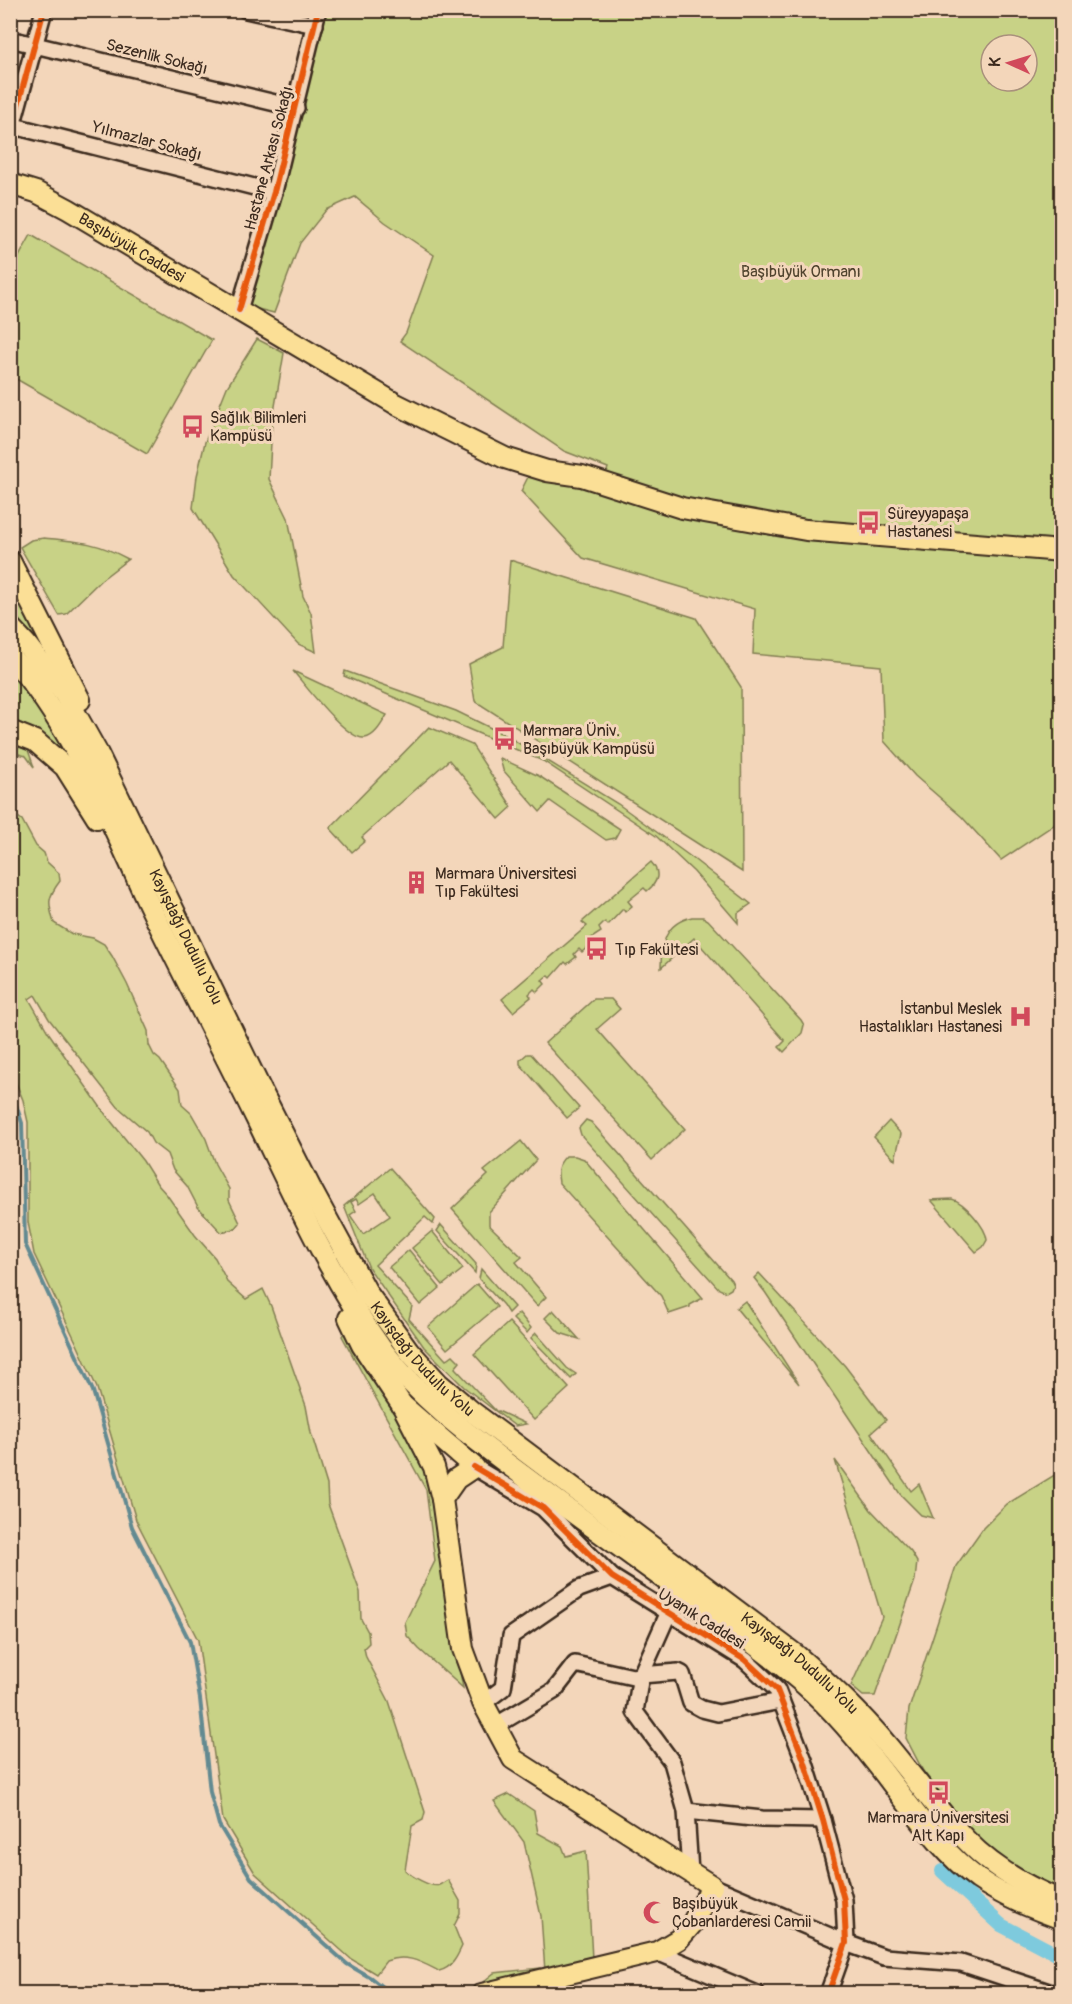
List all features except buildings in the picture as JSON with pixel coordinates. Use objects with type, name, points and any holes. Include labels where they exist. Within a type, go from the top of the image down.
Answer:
[{"type":"main road","name":"Başıbüyük Caddesi","points":[[10,183],[36,192],[68,209],[396,404],[505,458],[547,471],[582,476],[682,508],[806,530],[1062,551]]},
{"type":"main road","points":[[10,561],[100,742],[139,837]]},
{"type":"main road","name":"Kayışdağı Dudullu Yolu","points":[[10,627],[65,695],[98,754],[311,1189],[368,1293],[409,1351],[439,1384],[471,1411],[796,1655],[825,1680],[886,1743],[966,1840],[995,1866],[1022,1883],[1062,1901]]},
{"type":"main road","name":"Kayışdağı Dudullu Yolu","points":[[10,656],[29,676],[63,728],[100,797],[173,956],[311,1230],[357,1312],[382,1349],[413,1386],[470,1436],[591,1527],[772,1656],[821,1699],[868,1752],[922,1822],[955,1859],[978,1878],[1009,1898],[1062,1919]]},
{"type":"main road","points":[[10,731],[36,741],[64,767],[146,898]]},
{"type":"main road","points":[[311,1230],[339,1298],[362,1345],[402,1405],[434,1467],[441,1499],[463,1648],[483,1703],[513,1759],[712,1886],[692,1924],[679,1939],[657,1952],[482,1994]]},
{"type":"main road","points":[[402,1405],[474,1467],[456,1479],[441,1499]]},
{"type":"street","points":[[11,128],[44,10]]},
{"type":"street","points":[[246,10],[317,18]]},
{"type":"street","name":"Hastane Arkası Sokağı","points":[[246,314],[317,18]]},
{"type":"street","name":"Sezenlik Sokağı","points":[[10,39],[296,108]]},
{"type":"street","name":"Yılmazlar Sokağı","points":[[11,128],[274,192]]},
{"type":"street","name":"Uyanık Caddesi","points":[[474,1467],[543,1508],[612,1577],[745,1660],[777,1690],[804,1760],[844,1900],[846,1943],[828,1994]]},
{"type":"street","points":[[483,1703],[503,1688],[511,1636],[579,1588],[612,1577]]},
{"type":"street","points":[[668,1614],[641,1675],[635,1712],[672,1762],[686,1811],[690,1872]]},
{"type":"street","points":[[495,1726],[554,1691],[575,1664],[633,1677],[678,1672],[682,1674],[692,1703],[702,1709],[718,1713],[781,1701]]},
{"type":"street","points":[[686,1811],[762,1819],[823,1820]]},
{"type":"street","points":[[712,1886],[884,1957],[961,1963],[1055,1994]]},
{"type":"street","points":[[657,1952],[757,1994]]},
{"type":"street","points":[[526,1982],[552,1994]]},
{"type":"green space","name":"Başıbüyük Ormanı","points":[[323,11],[1061,11],[1061,820],[1001,860],[962,817],[915,776],[884,741],[881,666],[753,654],[755,609],[583,558],[521,491],[529,475],[600,492],[608,468],[564,451],[400,341],[406,333],[434,255],[385,222],[355,197],[326,210],[300,243],[274,313],[246,306]]},
{"type":"green space","points":[[31,235],[212,340],[147,454],[11,376],[11,271]]},
{"type":"green space","points":[[257,339],[284,353],[272,424],[269,479],[288,518],[303,596],[311,613],[316,652],[298,644],[234,575],[193,508],[205,442],[227,387]]},
{"type":"green space","points":[[44,538],[87,543],[128,559],[101,580],[66,614],[59,615],[20,547],[31,540]]},
{"type":"green space","points":[[510,560],[696,618],[741,687],[742,872],[475,701],[469,664],[503,647]]},
{"type":"green space","points":[[11,581],[59,673],[11,619]]},
{"type":"green space","points":[[293,671],[387,715],[372,735],[365,738],[357,737],[337,722]]},
{"type":"green space","points":[[345,671],[456,711],[507,736],[618,804],[751,904],[738,913],[738,923],[694,872],[656,836],[543,761],[344,676]]},
{"type":"green space","points":[[14,674],[53,731],[69,761],[11,726],[11,690]]},
{"type":"green space","points":[[429,727],[472,745],[512,807],[499,819],[449,760],[362,837],[365,841],[352,852],[330,828]]},
{"type":"green space","points":[[11,744],[28,750],[34,767],[26,756],[11,752]]},
{"type":"green space","points":[[500,758],[539,776],[620,829],[615,838],[606,840],[550,801],[540,812],[503,770]]},
{"type":"green space","points":[[11,812],[22,820],[36,846],[44,853],[47,862],[59,873],[60,881],[50,901],[54,923],[72,934],[93,938],[104,944],[112,956],[148,1031],[149,1045],[154,1055],[180,1089],[182,1105],[191,1113],[206,1139],[215,1164],[229,1189],[229,1200],[240,1223],[235,1229],[221,1232],[198,1207],[187,1186],[173,1170],[167,1154],[153,1143],[147,1132],[118,1107],[49,1019],[35,995],[29,999],[48,1032],[106,1115],[143,1161],[195,1235],[215,1258],[228,1283],[246,1299],[263,1289],[271,1306],[306,1406],[311,1433],[327,1485],[328,1504],[360,1592],[361,1619],[368,1632],[369,1643],[364,1648],[366,1657],[389,1701],[425,1812],[423,1820],[412,1826],[405,1870],[431,1885],[439,1885],[448,1880],[460,1901],[460,1914],[454,1926],[462,1946],[454,1961],[444,1970],[439,1971],[407,1958],[400,1958],[386,1961],[376,1974],[351,1959],[255,1873],[223,1820],[198,1640],[136,1520],[97,1388],[34,1254],[28,1222],[28,1122],[23,1100],[10,1068]]},
{"type":"green space","points":[[651,862],[657,877],[651,888],[647,891],[644,888],[628,901],[632,906],[625,912],[623,909],[608,925],[605,922],[599,928],[601,932],[587,941],[590,945],[582,952],[579,949],[574,954],[576,957],[567,964],[565,962],[551,978],[548,975],[542,980],[545,984],[537,992],[534,989],[529,994],[531,997],[513,1012],[502,999],[587,926],[582,922]]},
{"type":"green space","points":[[692,917],[703,917],[708,920],[801,1020],[804,1025],[802,1033],[784,1052],[779,1047],[785,1041],[694,938],[661,968],[662,951],[670,929]]},
{"type":"green space","points":[[594,999],[611,999],[620,1009],[597,1029],[685,1129],[652,1160],[545,1043]]},
{"type":"green space","points":[[527,1054],[531,1054],[579,1108],[567,1118],[520,1064],[520,1060]]},
{"type":"green space","points":[[586,1120],[591,1122],[731,1280],[733,1284],[731,1289],[726,1292],[719,1289],[581,1135],[579,1128]]},
{"type":"green space","points":[[889,1121],[901,1134],[895,1160],[874,1137]]},
{"type":"green space","points":[[521,1141],[536,1160],[489,1212],[489,1225],[522,1257],[516,1262],[546,1297],[537,1306],[452,1209],[488,1175],[484,1171]]},
{"type":"green space","points":[[566,1156],[584,1159],[703,1298],[690,1307],[669,1314],[661,1296],[559,1183],[558,1168]]},
{"type":"green space","points":[[390,1168],[435,1219],[433,1224],[425,1217],[375,1265],[412,1306],[409,1319],[446,1360],[453,1355],[460,1362],[455,1368],[497,1412],[526,1424],[515,1426],[464,1387],[424,1347],[369,1268],[344,1206]],"holes":[[[375,1193],[390,1216],[363,1234],[350,1215],[356,1211],[351,1202],[356,1199],[359,1204]]]},
{"type":"green space","points":[[952,1199],[968,1210],[979,1222],[986,1235],[987,1240],[983,1247],[976,1252],[931,1200]]},
{"type":"green space","points":[[441,1225],[476,1264],[475,1273],[437,1231]]},
{"type":"green space","points":[[432,1231],[463,1269],[443,1285],[412,1248]]},
{"type":"green space","points":[[409,1250],[440,1288],[420,1305],[389,1267]]},
{"type":"green space","points":[[481,1269],[514,1307],[508,1313],[479,1279]]},
{"type":"green space","points":[[759,1273],[845,1366],[886,1420],[871,1433],[911,1491],[919,1484],[933,1518],[921,1515],[900,1494],[754,1278]]},
{"type":"green space","points":[[477,1284],[497,1307],[447,1349],[428,1327]]},
{"type":"green space","points":[[745,1301],[799,1384],[736,1308]]},
{"type":"green space","points":[[553,1310],[579,1339],[560,1333],[545,1318]]},
{"type":"green space","points":[[519,1313],[531,1328],[527,1333],[513,1319]]},
{"type":"green space","points":[[509,1322],[569,1388],[534,1420],[474,1354]]},
{"type":"green space","points":[[345,1331],[413,1443],[432,1486],[442,1574],[463,1688],[407,1636],[405,1622],[435,1561],[426,1490],[342,1336]]},
{"type":"green space","points":[[536,1333],[567,1368],[576,1374],[571,1379],[531,1338]]},
{"type":"green space","points":[[835,1460],[871,1510],[911,1552],[917,1562],[915,1580],[875,1696],[863,1696],[851,1686],[882,1617]]},
{"type":"green space","points":[[1061,1471],[1061,1889],[1015,1867],[972,1833],[923,1771],[906,1738],[909,1709],[956,1566],[983,1528],[1007,1504]]},
{"type":"green space","points":[[509,1794],[534,1811],[538,1833],[562,1846],[566,1856],[586,1851],[592,1959],[545,1971],[541,1916],[524,1842],[494,1801]]},
{"type":"green space","points":[[540,1968],[538,1976],[468,1994],[494,1973]]},
{"type":"waterway","points":[[10,1086],[22,1123],[25,1244],[93,1391],[132,1527],[190,1642],[200,1699],[210,1792],[219,1825],[251,1878],[347,1964],[371,1978],[391,1994]]},
{"type":"waterway","points":[[942,1871],[1001,1925],[1062,1957]]},
{"type":"cycle path","points":[[10,134],[44,10]]},
{"type":"cycle path","points":[[239,310],[274,192],[318,10]]},
{"type":"cycle path","points":[[474,1467],[543,1508],[612,1577],[745,1660],[777,1690],[804,1760],[844,1900],[846,1943],[828,1994]]},
{"type":"place","name":"Sağlık Bilimleri Kampüsü","points":[[192,426]]},
{"type":"place","name":"Süreyyapaşa Hastanesi","points":[[869,522]]},
{"type":"place","name":"Marmara Üniv. Başıbüyük Kampüsü","points":[[505,739]]},
{"type":"place","name":"Marmara Üniversitesi Tıp Fakültesi","points":[[417,882]]},
{"type":"place","name":"Tıp Fakültesi","points":[[597,949]]},
{"type":"place","name":"İstanbul Meslek Hastalıkları Hastanesi","points":[[1020,1017]]},
{"type":"place","name":"Marmara Üniversitesi Alt Kapı","points":[[938,1792]]},
{"type":"place","name":"Başıbüyük Çobanlarderesi Camii","points":[[654,1912]]}]
